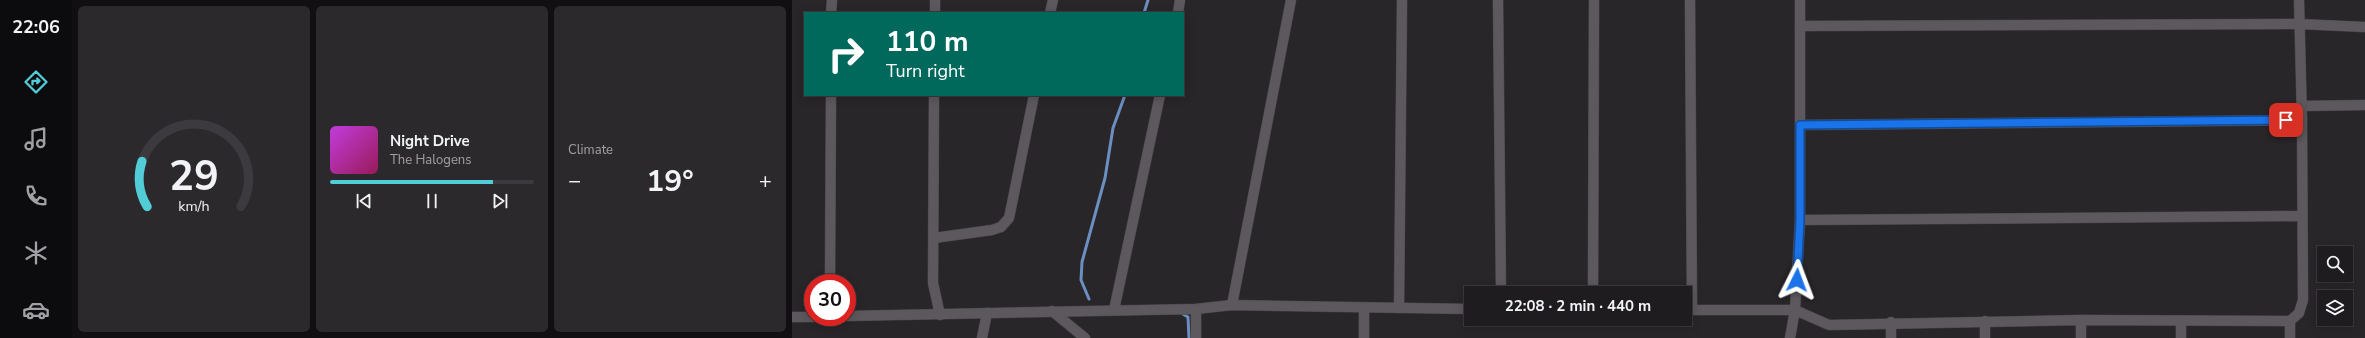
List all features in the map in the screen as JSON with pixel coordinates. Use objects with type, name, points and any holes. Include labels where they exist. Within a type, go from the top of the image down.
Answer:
[{"type":"street","points":[[832,0],[832,12]]},
{"type":"street","points":[[935,0],[935,12]]},
{"type":"street","points":[[1050,12],[1053,0]]},
{"type":"street","points":[[1178,12],[1180,0]]},
{"type":"street","points":[[1232,305],[1291,0]]},
{"type":"street","points":[[1399,308],[1402,0]]},
{"type":"street","points":[[1498,0],[1501,286]]},
{"type":"street","points":[[1593,286],[1594,0]]},
{"type":"street","points":[[1688,286],[1690,0]]},
{"type":"street","points":[[1790,338],[1795,310],[1800,220],[1800,0]]},
{"type":"street","points":[[1692,310],[1795,310],[1829,325],[1891,322],[2081,320],[2290,321],[2299,313],[2303,300],[2302,120],[2299,0]]},
{"type":"street","points":[[1800,26],[2299,24],[2365,27]]},
{"type":"street","points":[[830,274],[831,96]]},
{"type":"street","points":[[934,96],[933,282],[940,315]]},
{"type":"street","points":[[934,238],[992,230],[1001,227],[1009,218],[1034,96]]},
{"type":"street","points":[[1114,310],[1160,96]]},
{"type":"street","points":[[2301,106],[2365,105]]},
{"type":"street","points":[[1800,125],[2302,120]]},
{"type":"street","points":[[1800,220],[2302,216]]},
{"type":"street","points":[[856,316],[1196,309],[1232,305],[1464,309]]},
{"type":"street","points":[[1364,308],[1364,338]]},
{"type":"street","points":[[1196,309],[1196,338]]},
{"type":"street","points":[[1052,311],[1085,338]]},
{"type":"street","points":[[982,338],[987,313]]},
{"type":"street","points":[[792,317],[804,317]]},
{"type":"street","points":[[2081,320],[2082,338]]},
{"type":"street","points":[[1985,321],[1985,338]]},
{"type":"street","points":[[2181,321],[2181,338]]},
{"type":"street","points":[[2290,321],[2290,338]]},
{"type":"street","points":[[1891,322],[1891,338]]},
{"type":"waterway","points":[[1144,12],[1148,0]]},
{"type":"waterway","points":[[1089,299],[1081,280],[1082,262],[1105,178],[1113,128],[1125,96]]},
{"type":"waterway","points":[[1181,313],[1188,317],[1189,338]]},
{"type":"route","points":[[1797,280],[1800,220],[1800,125],[2048,121],[2286,120]]}]
